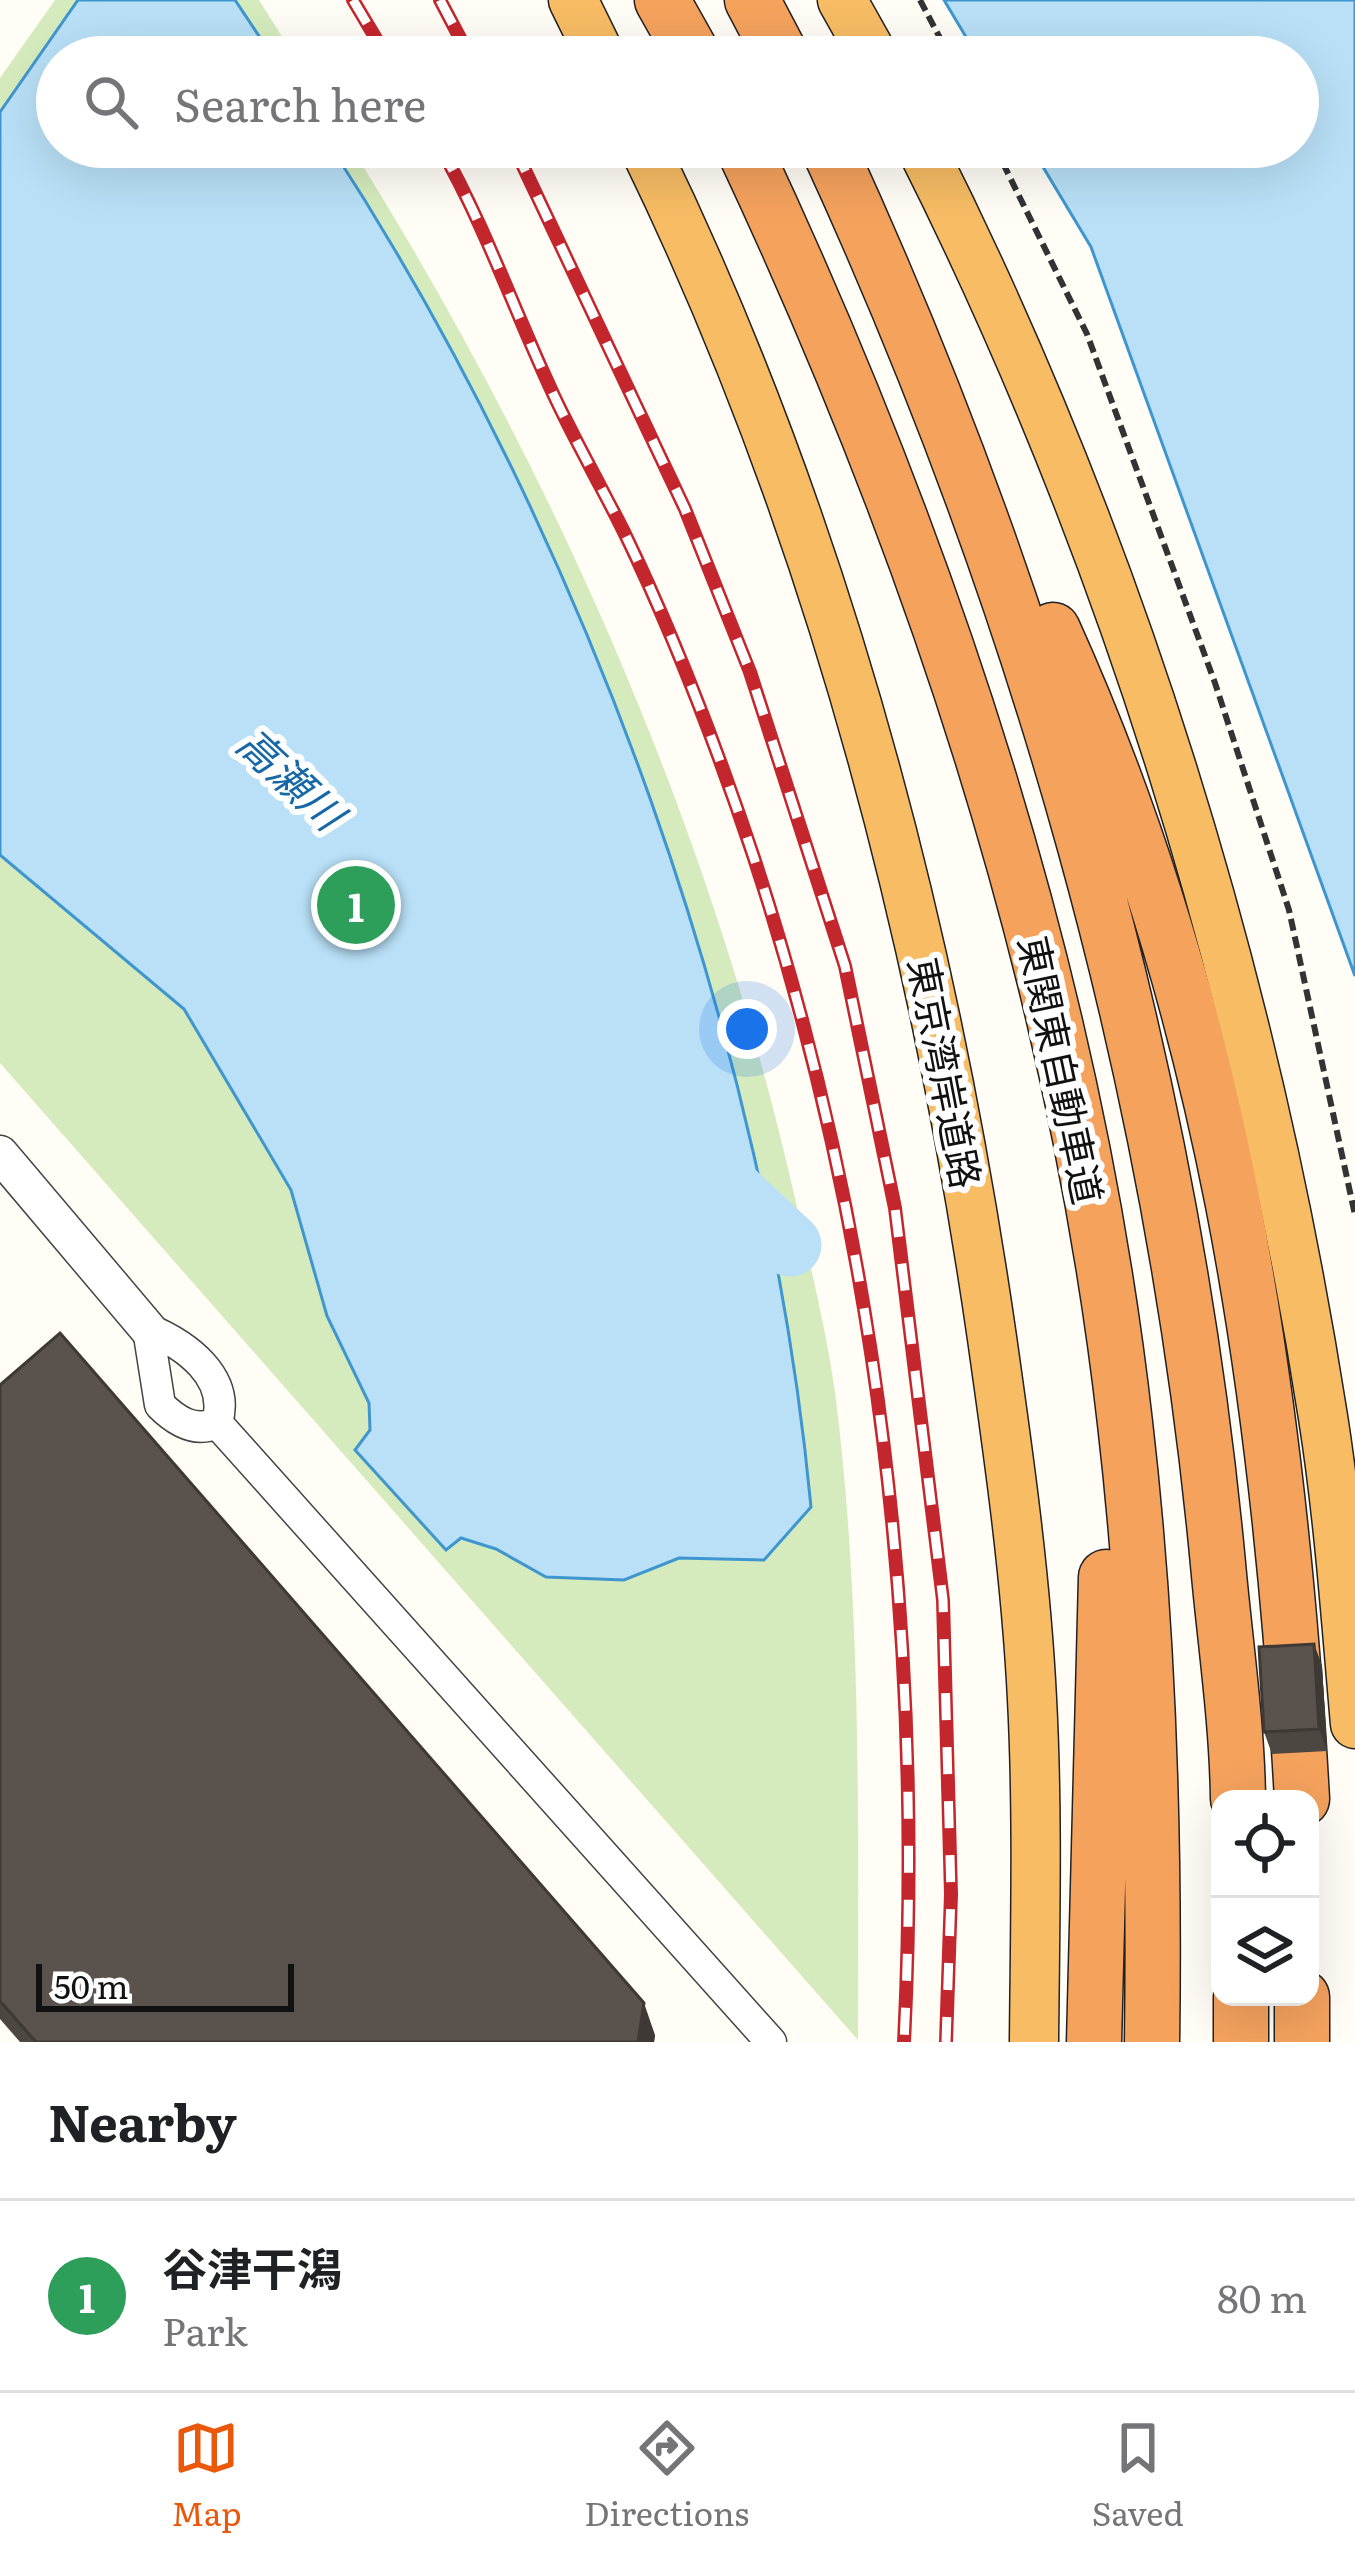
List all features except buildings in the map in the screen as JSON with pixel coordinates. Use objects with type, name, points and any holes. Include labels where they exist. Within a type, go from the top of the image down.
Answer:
[{"type":"highway","points":[[573,0],[591,36]]},
{"type":"highway","points":[[662,0],[682,36]]},
{"type":"highway","points":[[752,0],[771,36]]},
{"type":"highway","points":[[842,0],[862,36]]},
{"type":"highway","name":"東京湾岸道路","points":[[654,168],[730,335],[854,694],[946,1060],[1013,1488],[1032,1699],[1034,2042]]},
{"type":"highway","name":"東関東自動車道","points":[[752,168],[875,445],[926,581],[1006,846],[1042,1004],[1125,1421],[1155,1851],[1152,2042]]},
{"type":"highway","name":"東関東自動車道","points":[[837,168],[919,350],[1010,589],[1045,701],[1121,993],[1158,1148],[1198,1373],[1237,1790]]},
{"type":"highway","points":[[931,168],[1064,463],[1190,829],[1259,1088],[1316,1377],[1355,1724]]},
{"type":"highway","points":[[919,350],[1085,700],[1150,871],[1184,977],[1210,1082],[1268,1401],[1285,1534],[1301,1790]]},
{"type":"highway","points":[[1042,1004],[1103,1490],[1108,1617],[1094,2042]]},
{"type":"highway","points":[[1241,2006],[1241,2042]]},
{"type":"highway","points":[[1302,2006],[1302,2042]]},
{"type":"street","points":[[0,1154],[148,1329],[192,1354],[216,1382],[221,1410],[217,1423],[207,1428],[184,1424],[160,1406],[148,1329]]},
{"type":"street","points":[[217,1423],[771,2042]]},
{"type":"path","points":[[920,0],[939,36]]},
{"type":"path","points":[[1005,168],[1087,334],[1214,683],[1289,910],[1355,1215]]},
{"type":"green space","points":[[55,0],[259,0],[282,36],[36,36],[36,168],[364,168],[493,394],[616,652],[670,784],[759,1055],[832,1374],[854,1639],[858,2040],[0,1063],[0,78]]},
{"type":"water","points":[[78,0],[235,0],[259,36],[53,36]]},
{"type":"water","points":[[944,0],[1355,0],[1355,976],[1091,247],[1044,168],[1319,168],[1319,36],[965,36]]},
{"type":"water","points":[[36,60],[36,168],[344,168],[423,299],[508,460],[584,627],[650,800],[707,976],[753,1153],[788,1331],[811,1507],[764,1560],[679,1558],[624,1580],[546,1577],[496,1549],[461,1538],[446,1550],[355,1450],[370,1430],[369,1403],[327,1316],[291,1190],[184,1009],[0,855],[0,112]]},
{"type":"waterway","name":"高瀬川","points":[[704,1165],[790,1245]]},
{"type":"railway","points":[[353,0],[374,36]]},
{"type":"railway","points":[[440,0],[459,36]]},
{"type":"railway","points":[[451,168],[556,400],[624,532],[694,692],[753,855],[833,1145],[883,1442],[898,1591],[907,1742],[904,2042]]},
{"type":"railway","points":[[524,168],[685,509],[750,672],[845,966],[895,1208],[943,1600],[951,1894],[946,2042]]},
{"type":"place","name":"谷津干潟","points":[[356,905]]}]
